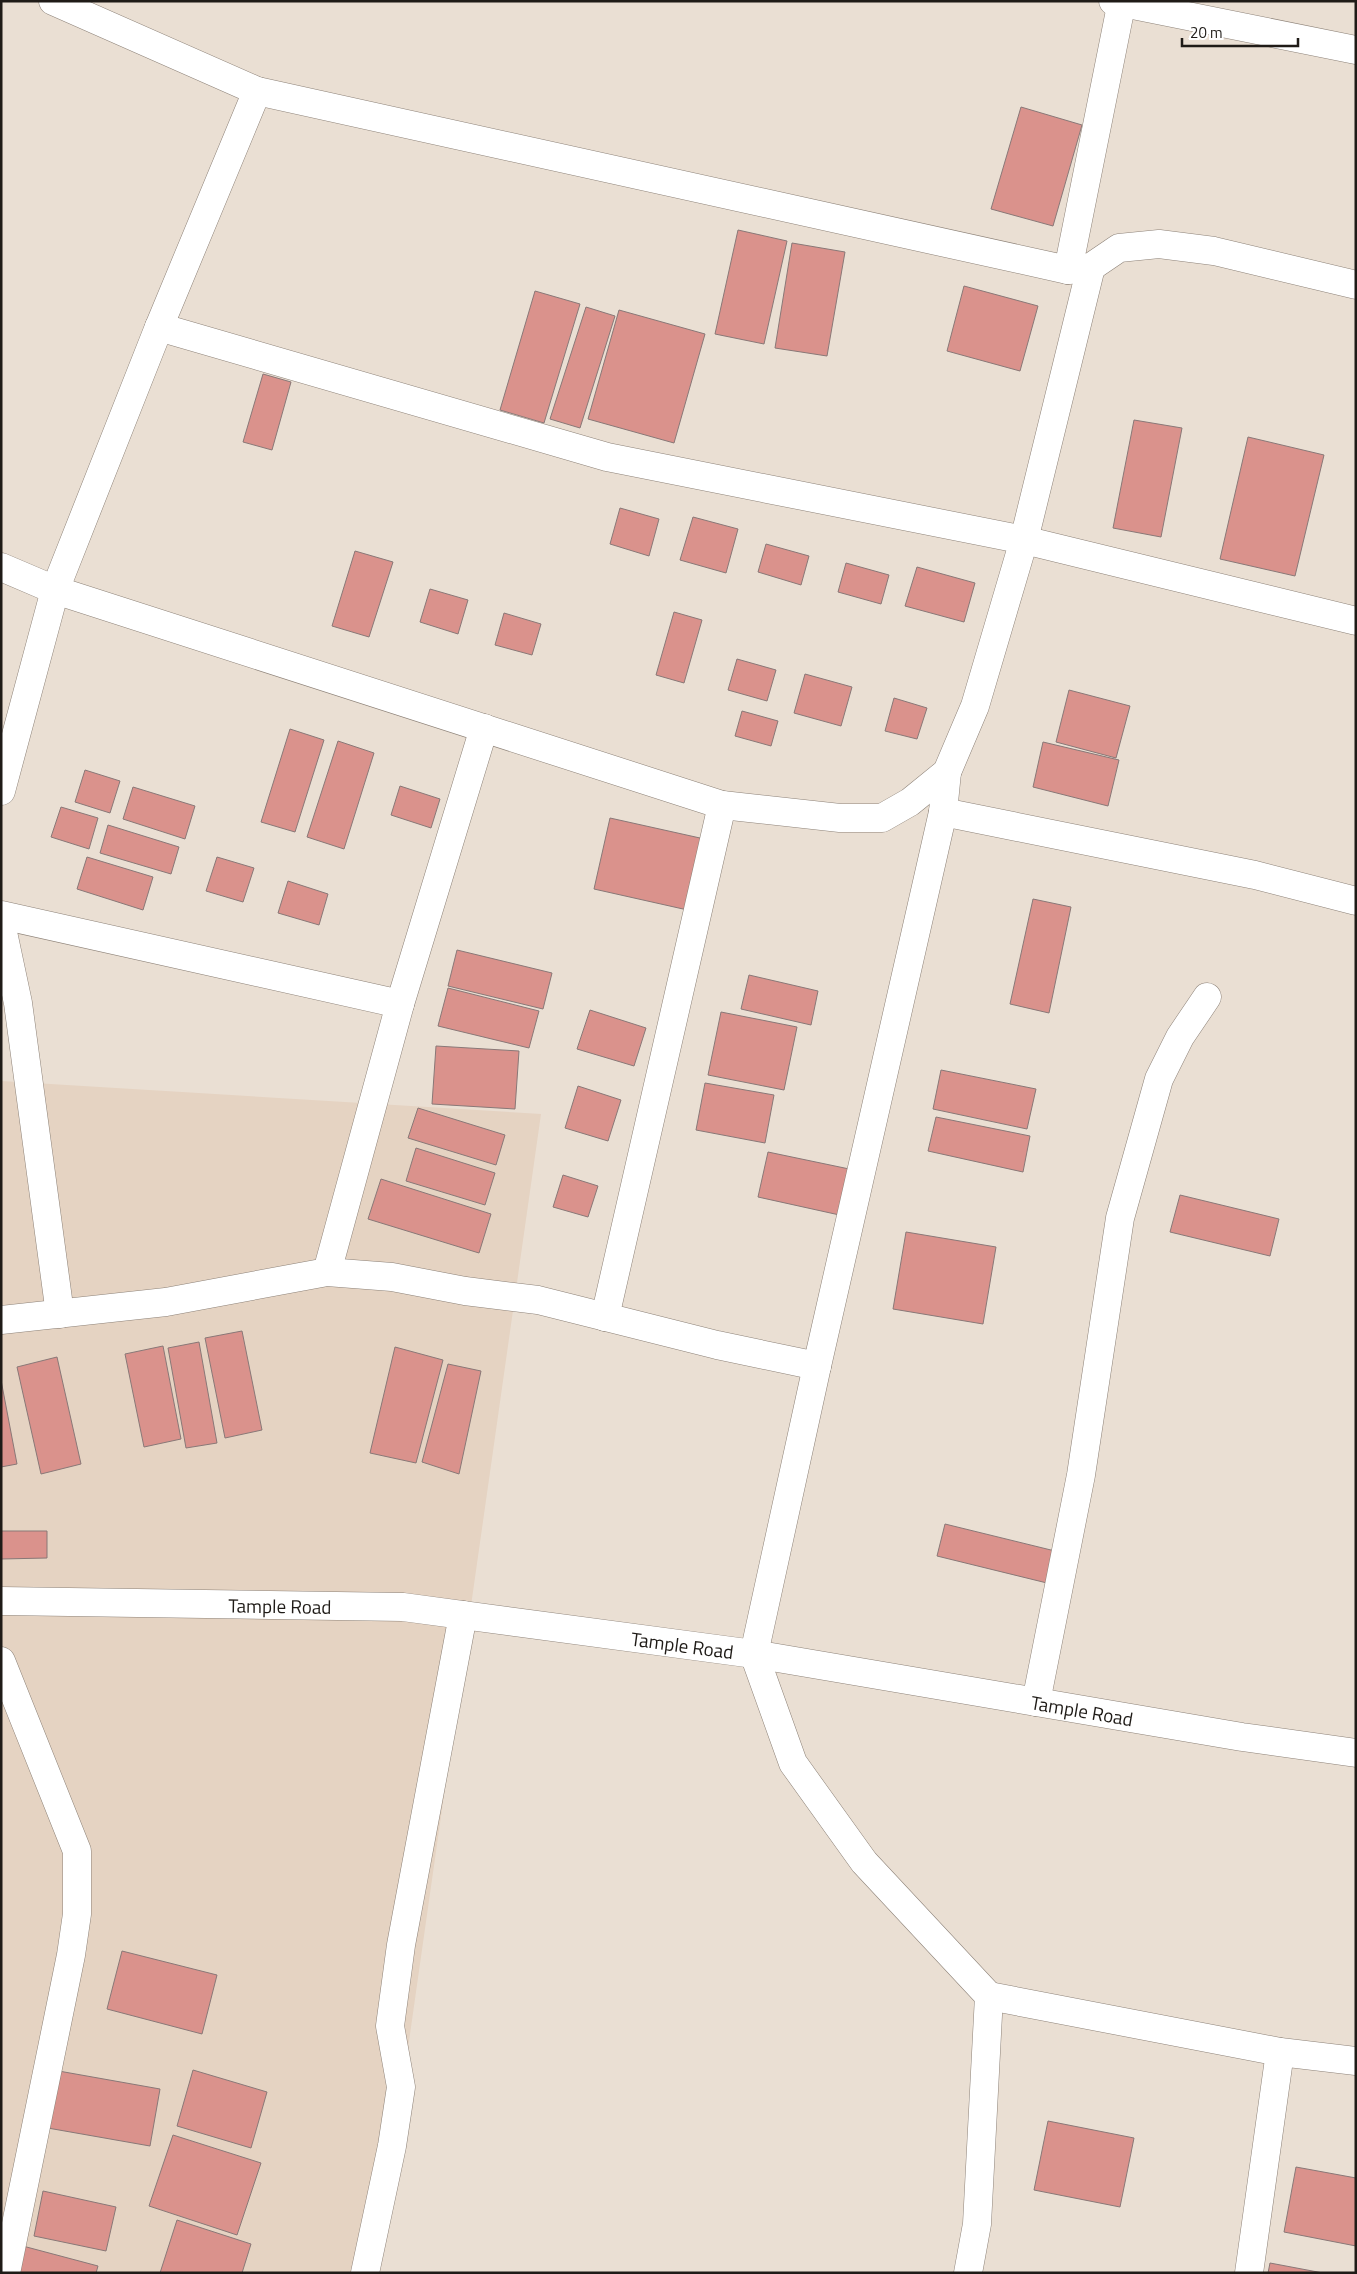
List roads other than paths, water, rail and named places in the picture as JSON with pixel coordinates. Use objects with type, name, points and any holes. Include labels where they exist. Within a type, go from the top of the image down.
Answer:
[{"type":"street","points":[[53,1],[257,91],[1080,268],[1119,248],[1159,244],[1214,251],[1356,285]]},
{"type":"street","points":[[1356,50],[1119,2],[1080,268],[1024,540],[975,706],[947,772],[943,812],[817,1366],[754,1654],[793,1763],[864,1862],[989,1996],[1280,2052],[1356,2061]]},
{"type":"street","points":[[1,791],[55,590],[159,327],[257,91]]},
{"type":"street","points":[[159,327],[607,457],[1024,540],[1356,621]]},
{"type":"street","points":[[1,567],[55,590],[722,805],[840,818],[882,818],[910,802],[947,772]]},
{"type":"street","points":[[327,1272],[400,1004],[484,728]]},
{"type":"street","points":[[605,1317],[722,805]]},
{"type":"street","points":[[943,812],[1255,875],[1356,901]]},
{"type":"street","points":[[1,915],[400,1004]]},
{"type":"street","points":[[1,923],[18,1003],[60,1314]]},
{"type":"street","points":[[1036,1702],[1081,1475],[1120,1218],[1159,1078],[1180,1037],[1207,997]]},
{"type":"street","points":[[1,1320],[166,1302],[327,1272],[392,1277],[465,1291],[538,1300],[817,1366]]},
{"type":"street","name":"Tample Road","points":[[1,1601],[403,1607],[754,1654],[1242,1737],[1356,1753]]},
{"type":"street","points":[[365,2273],[392,2146],[401,2088],[390,2026],[401,1945],[463,1615]]},
{"type":"street","points":[[1,1661],[77,1851],[76,1914],[71,1955],[6,2273]]},
{"type":"street","points":[[968,2273],[977,2224],[989,1996]]},
{"type":"street","points":[[1249,2273],[1280,2052]]}]
